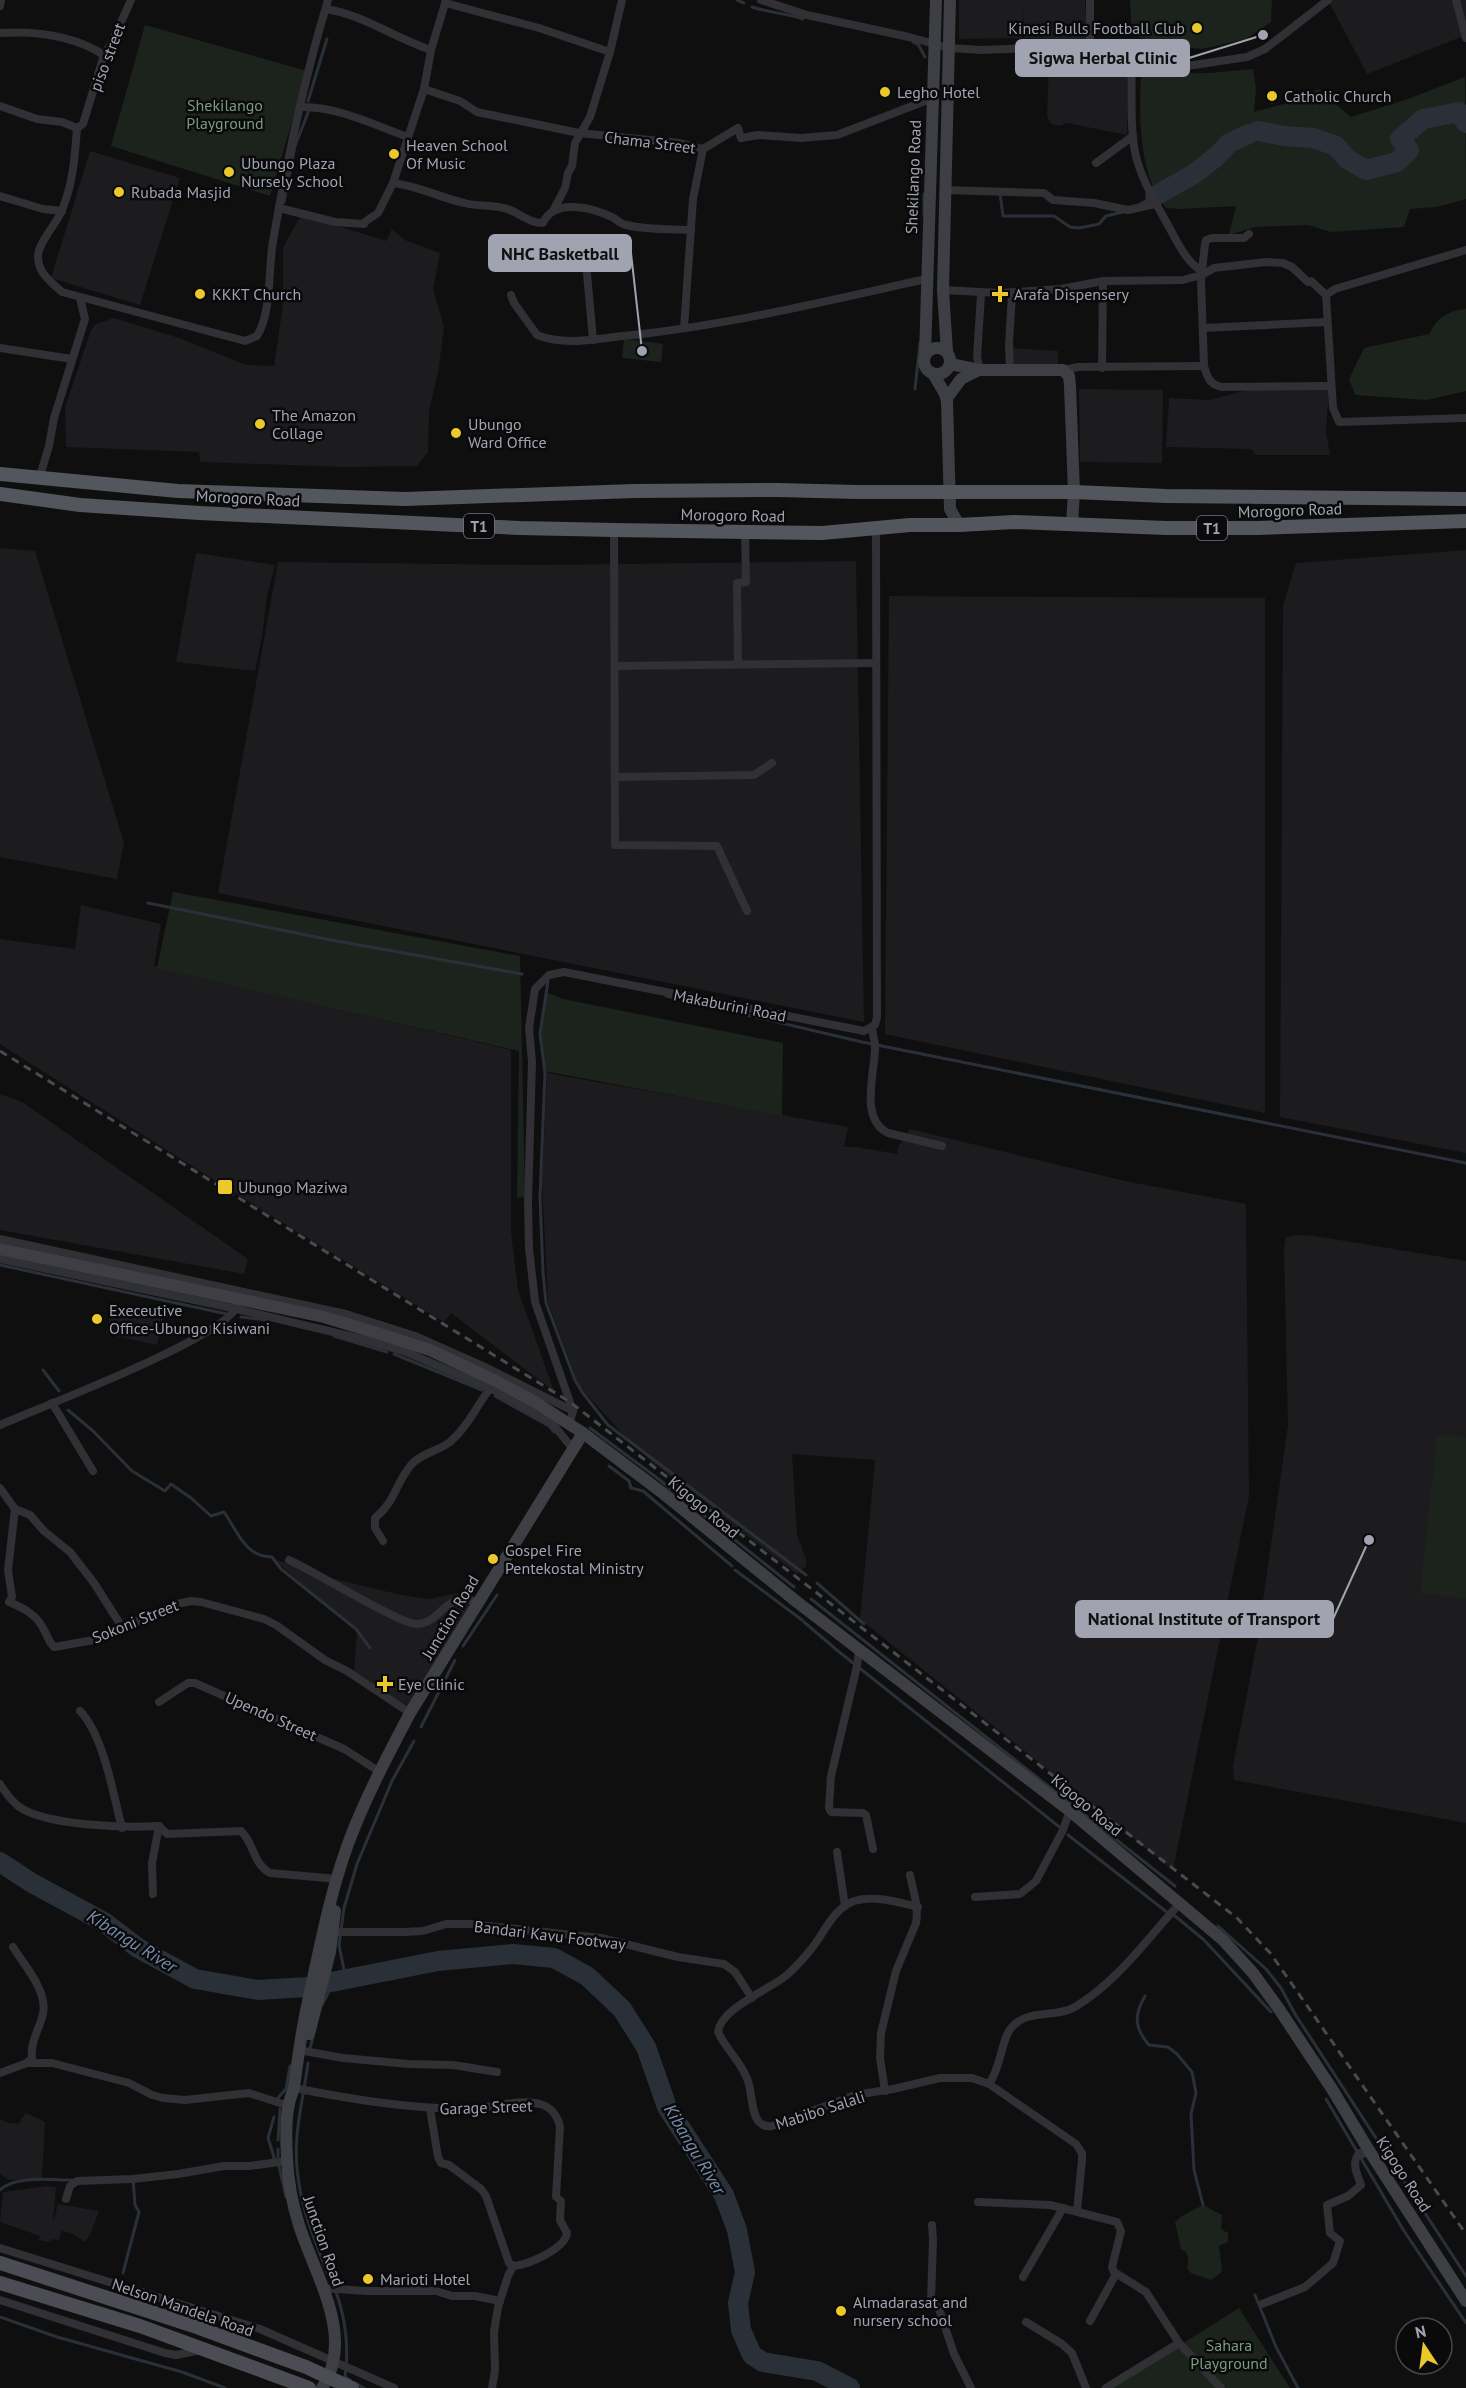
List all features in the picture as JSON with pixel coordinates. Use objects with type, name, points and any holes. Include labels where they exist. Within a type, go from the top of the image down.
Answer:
[{"type":"highway","name":"Morogoro Road","points":[[0,474],[178,491],[405,499],[634,491],[1074,492],[1166,496],[1466,499]]},
{"type":"highway","name":"Morogoro Road","points":[[0,494],[80,505],[199,513],[614,530],[822,532],[876,527],[1014,522],[1166,528],[1247,528],[1466,521]]},
{"type":"main road","name":"Shekilango Road","points":[[925,355],[936,0]]},
{"type":"main road","name":"Shekilango Road","points":[[948,358],[943,293],[950,0]]},
{"type":"main road","points":[[959,525],[951,510],[947,398],[934,375],[924,366],[925,355],[934,348],[948,358],[980,370],[1063,370],[1069,376],[1074,492],[1072,523]]},
{"type":"main road","points":[[934,375],[944,373],[948,358]]},
{"type":"main road","points":[[947,398],[961,379],[980,370]]},
{"type":"main road","name":"Kigogo Road","points":[[0,1249],[237,1303],[324,1317],[430,1350],[493,1385],[535,1402],[583,1434],[664,1494],[742,1559],[1070,1811],[1223,1940],[1253,1973],[1332,2089],[1466,2301]]},
{"type":"main road","name":"Junction Road","points":[[324,1951],[334,1892],[347,1846],[380,1772],[410,1713],[583,1434]]},
{"type":"main road","name":"Junction Road","points":[[324,1951],[332,1932],[336,1905],[334,1892]]},
{"type":"main road","points":[[313,2002],[324,1951]]},
{"type":"main road","name":"Junction Road","points":[[296,2066],[304,2050],[313,2002]]},
{"type":"main road","name":"Junction Road","points":[[313,2002],[288,2106],[287,2161],[290,2195],[333,2322],[336,2341],[335,2361],[326,2383]]},
{"type":"main road","name":"Nelson Mandela Road","points":[[0,2263],[191,2325],[306,2367],[326,2383],[352,2388]]},
{"type":"main road","name":"Nelson Mandela Road","points":[[0,2283],[140,2326],[309,2388]]},
{"type":"street","points":[[0,6],[1,0]]},
{"type":"street","name":"piso street","points":[[131,0],[104,55],[83,124],[77,129],[74,170],[62,211],[40,246],[38,255],[42,273],[62,292],[80,298],[229,338],[245,341],[253,339],[260,331],[263,321],[279,208]]},
{"type":"street","points":[[393,183],[416,186],[465,204],[482,204],[512,210],[533,223],[543,223],[546,216],[554,209],[565,188],[567,173],[572,166],[575,143],[590,117],[610,52],[622,0]]},
{"type":"street","points":[[761,0],[836,23],[949,48],[982,50],[1028,48],[1071,52],[1090,50],[1131,59],[1186,66],[1248,57],[1272,43],[1328,0]]},
{"type":"street","points":[[1090,0],[1090,50]]},
{"type":"street","points":[[1456,0],[1466,38]]},
{"type":"street","points":[[431,50],[327,4],[300,107],[279,208],[335,222],[364,224],[378,213],[393,183],[424,89],[431,50],[446,2],[539,28],[610,52]]},
{"type":"street","points":[[0,33],[57,36],[104,55]]},
{"type":"street","points":[[1131,59],[1133,135],[1138,162],[1148,189],[1155,196],[1155,204],[1191,265],[1202,273]]},
{"type":"street","name":"Chama Street","points":[[424,89],[460,101],[477,112],[579,133],[680,143],[703,149],[738,128],[741,138],[758,135],[801,138],[837,135],[933,98]]},
{"type":"street","points":[[0,106],[37,119],[62,122],[77,129]]},
{"type":"street","points":[[300,107],[354,117],[408,137]]},
{"type":"street","points":[[1096,164],[1133,135]]},
{"type":"street","points":[[684,328],[693,199],[703,149]]},
{"type":"street","points":[[945,190],[1044,193],[1053,200],[1094,203],[1128,210],[1155,204]]},
{"type":"street","points":[[0,196],[43,210],[62,211]]},
{"type":"street","points":[[554,209],[567,206],[585,209],[613,218],[623,225],[691,230]]},
{"type":"street","points":[[1249,234],[1244,238],[1206,240],[1202,273],[1203,328],[1204,366],[1209,381],[1217,386],[1331,386]]},
{"type":"street","points":[[1326,296],[1335,289],[1466,250]]},
{"type":"street","points":[[943,293],[1012,294],[1076,287],[1103,281],[1183,280],[1214,268],[1266,262],[1283,263],[1292,267],[1308,282],[1311,281],[1326,296],[1331,386],[1335,416],[1339,422],[1466,418]]},
{"type":"street","points":[[587,274],[593,340]]},
{"type":"street","points":[[512,295],[514,303],[537,336],[559,341],[593,340],[774,313],[926,279]]},
{"type":"street","points":[[1102,368],[1103,281]]},
{"type":"street","points":[[943,293],[1076,287]]},
{"type":"street","points":[[1010,371],[1012,294]]},
{"type":"street","points":[[980,370],[977,357],[981,295]]},
{"type":"street","points":[[39,479],[49,446],[54,418],[85,319],[80,298]]},
{"type":"street","points":[[1203,328],[1327,322]]},
{"type":"street","points":[[0,348],[72,359]]},
{"type":"street","points":[[1063,370],[1078,367],[1204,366]]},
{"type":"street","points":[[876,527],[877,1021],[872,1029],[875,1045],[871,1104],[875,1121],[888,1133],[942,1146]]},
{"type":"street","points":[[614,530],[615,845],[717,846],[747,911]]},
{"type":"street","points":[[738,664],[737,583],[746,582],[745,531]]},
{"type":"street","points":[[615,666],[876,663]]},
{"type":"street","points":[[615,777],[754,775],[772,763]]},
{"type":"street","name":"Makaburini Road","points":[[573,1411],[535,1302],[529,1248],[532,1062],[529,1028],[536,989],[541,981],[549,975],[568,972],[860,1031],[872,1029]]},
{"type":"street","points":[[0,1239],[346,1314],[416,1336],[573,1411],[569,1425]]},
{"type":"street","points":[[0,1259],[237,1303],[217,1327],[150,1362],[0,1425]]},
{"type":"street","points":[[383,1541],[375,1528],[375,1518],[394,1498],[397,1488],[412,1464],[434,1449],[450,1442],[493,1385],[552,1423],[573,1449]]},
{"type":"street","points":[[52,1402],[93,1471]]},
{"type":"street","points":[[0,1488],[15,1509],[30,1515],[44,1531],[70,1552],[94,1583],[122,1627]]},
{"type":"street","name":"Sokoni Street","points":[[15,1509],[8,1570],[12,1597],[9,1602],[36,1616],[46,1632],[48,1641],[54,1647],[94,1640],[177,1604],[191,1601],[264,1619],[288,1632],[325,1660],[347,1671],[410,1713]]},
{"type":"street","points":[[289,1560],[314,1571],[399,1618],[416,1624],[432,1619],[458,1599],[465,1598],[478,1602]]},
{"type":"street","points":[[859,1650],[831,1776],[829,1808],[831,1812],[866,1815],[873,1849]]},
{"type":"street","name":"Upendo Street","points":[[159,1702],[188,1683],[195,1683],[344,1749],[380,1772]]},
{"type":"street","points":[[80,1711],[87,1718],[95,1733],[122,1828]]},
{"type":"street","points":[[0,1784],[18,1806],[29,1812],[100,1826],[122,1828],[159,1826],[167,1834],[241,1832],[246,1837],[259,1863],[270,1873],[338,1879]]},
{"type":"street","points":[[975,1897],[1020,1894],[1036,1881],[1062,1832],[1070,1811]]},
{"type":"street","points":[[153,1894],[152,1863],[159,1826]]},
{"type":"street","points":[[837,1852],[845,1906],[856,1900],[866,1899],[918,1906]]},
{"type":"street","points":[[885,2091],[880,2058],[881,2033],[896,1971],[916,1923],[918,1906],[910,1875]]},
{"type":"street","points":[[989,2084],[1001,2061],[1008,2032],[1014,2024],[1030,2016],[1073,2008],[1110,1981],[1180,1903]]},
{"type":"street","name":"Mabibo Salali","points":[[845,1906],[798,1965],[775,1984],[731,2011],[721,2023],[718,2032],[745,2072],[756,2118],[766,2127],[772,2126],[855,2095],[885,2091],[940,2078],[972,2078],[989,2084],[1071,2139],[1080,2148],[1082,2174],[1077,2211]]},
{"type":"street","name":"Bandari Kavu Footway","points":[[332,1932],[423,1931],[446,1924],[471,1924],[601,1938],[678,1957],[724,1964],[735,1972],[752,1998]]},
{"type":"street","points":[[0,2073],[27,2063],[33,2058],[30,2046],[44,2011],[38,1983],[13,1947]]},
{"type":"street","points":[[304,2050],[342,2058],[453,2065],[497,2072]]},
{"type":"street","points":[[27,2063],[52,2063],[95,2073],[129,2083],[163,2098],[185,2100],[249,2092],[288,2106]]},
{"type":"street","name":"Garage Street","points":[[294,2088],[343,2098],[430,2109],[475,2109],[533,2103],[550,2108],[560,2126],[556,2197],[561,2201],[560,2220],[567,2233],[566,2238],[551,2252],[529,2263],[513,2266],[508,2263],[486,2196],[481,2189],[449,2165],[441,2163],[430,2109]]},
{"type":"street","points":[[1262,2304],[1305,2287],[1333,2263],[1340,2241],[1330,2234],[1327,2205],[1348,2196],[1361,2185],[1354,2166],[1354,2159],[1359,2153],[1363,2154],[1368,2149]]},
{"type":"street","points":[[66,2199],[70,2186],[77,2181],[133,2179],[224,2166],[249,2166],[287,2161]]},
{"type":"street","points":[[978,2202],[1033,2203],[1077,2211],[1117,2222],[1121,2226],[1112,2267],[1116,2274],[1146,2292],[1179,2343],[1221,2388]]},
{"type":"street","points":[[1023,2277],[1063,2208]]},
{"type":"street","points":[[932,2225],[931,2301],[939,2309],[954,2354],[971,2388]]},
{"type":"street","points":[[0,2248],[260,2329],[394,2388]]},
{"type":"street","points":[[492,2388],[495,2371],[494,2332],[500,2301],[513,2266]]},
{"type":"street","points":[[1090,2321],[1116,2274]]},
{"type":"street","points":[[322,2288],[366,2291],[436,2291],[452,2296],[475,2296],[500,2301]]},
{"type":"street","points":[[0,2300],[165,2353],[176,2355],[204,2349]]},
{"type":"street","points":[[1026,2322],[1062,2344],[1072,2353],[1086,2388]]},
{"type":"street","points":[[1106,2388],[1179,2343]]},
{"type":"shaded area","points":[[959,0],[1085,0],[1087,40],[1024,38],[1023,8],[1022,38],[959,39]]},
{"type":"shaded area","points":[[1328,0],[1466,0],[1466,35],[1367,74]]},
{"type":"shaded area","points":[[1049,62],[1089,69],[1129,64],[1127,135],[1067,123],[1059,126],[1051,124],[1047,116]]},
{"type":"shaded area","points":[[90,151],[180,178],[140,305],[51,278]]},
{"type":"shaded area","points":[[304,215],[386,241],[392,229],[405,240],[440,253],[433,289],[444,327],[439,367],[429,412],[428,452],[417,466],[346,467],[200,462],[199,452],[66,447],[65,408],[91,330],[96,324],[114,318],[179,338],[246,365],[274,366],[283,305],[283,248],[298,220]]},
{"type":"shaded area","points":[[1011,348],[1058,351],[1058,368],[1011,368]]},
{"type":"shaded area","points":[[1255,388],[1329,388],[1326,431],[1330,455],[1256,455],[1251,449],[1166,447],[1169,398],[1209,400]]},
{"type":"shaded area","points":[[1079,389],[1163,390],[1162,463],[1080,462]]},
{"type":"shaded area","points":[[0,548],[35,551],[124,843],[117,879],[0,857]]},
{"type":"shaded area","points":[[1466,550],[1466,1153],[1280,1117],[1283,606],[1296,563]]},
{"type":"shaded area","points":[[196,553],[275,565],[267,596],[255,671],[176,662]]},
{"type":"shaded area","points":[[856,561],[864,1022],[218,893],[278,562],[540,565]]},
{"type":"shaded area","points":[[889,596],[1265,598],[1265,1113],[885,1034]]},
{"type":"shaded area","points":[[81,905],[161,924],[154,966],[511,1050],[511,1232],[518,1290],[554,1391],[451,1313],[444,1322],[0,1044],[0,939],[75,949]]},
{"type":"shaded area","points":[[547,1073],[848,1127],[844,1147],[897,1154],[898,1147],[910,1129],[1125,1181],[1246,1204],[1249,1496],[1173,1870],[860,1619],[882,1387],[875,1460],[792,1454],[797,1535],[806,1559],[806,1566],[797,1574],[652,1462],[579,1386],[548,1302],[542,1184]]},
{"type":"shaded area","points":[[0,1094],[22,1102],[248,1259],[244,1274],[0,1230]]},
{"type":"shaded area","points":[[1299,1235],[1466,1261],[1466,1823],[1234,1780],[1233,1766],[1257,1642],[1288,1425],[1284,1249],[1286,1237]]},
{"type":"shaded area","points":[[113,1304],[144,1311],[145,1309],[164,1315],[157,1345],[106,1334]]},
{"type":"shaded area","points":[[274,1559],[314,1574],[401,1595],[429,1599],[458,1593],[468,1599],[469,1612],[414,1701],[407,1706],[378,1690],[354,1671],[357,1631]]},
{"type":"shaded area","points":[[26,2113],[45,2122],[42,2178],[8,2180],[0,2173],[0,2119],[18,2124]]},
{"type":"shaded area","points":[[56,2187],[53,2223],[58,2204],[99,2211],[85,2242],[74,2234],[61,2231],[59,2240],[51,2239],[51,2242],[39,2240],[40,2236],[0,2222],[3,2192]]},
{"type":"green space","name":"Kinesi Bulls Football Club","points":[[1130,0],[1272,0],[1271,22],[1246,39],[1202,49],[1157,44],[1132,34]]},
{"type":"green space","name":"Shekilango Playground","points":[[145,25],[307,71],[270,196],[111,146]]},
{"type":"green space","points":[[1253,69],[1256,88],[1254,112],[1302,99],[1318,89],[1351,117],[1408,99],[1465,77],[1466,199],[1436,207],[1410,209],[1404,227],[1331,232],[1308,225],[1255,227],[1229,235],[1236,206],[1166,208],[1150,179],[1145,162],[1140,108],[1141,74],[1210,73]]},
{"type":"green space","points":[[1466,309],[1466,391],[1427,400],[1355,395],[1349,379],[1364,348],[1429,334],[1444,316]]},
{"type":"green space","points":[[624,339],[663,344],[661,362],[622,358]]},
{"type":"green space","points":[[173,892],[520,956],[525,1197],[517,1198],[519,1051],[157,968]]},
{"type":"green space","points":[[548,993],[563,999],[783,1043],[782,1116],[544,1071],[541,1022]]},
{"type":"green space","points":[[1437,1435],[1466,1437],[1466,1598],[1420,1593]]},
{"type":"green space","points":[[1203,2205],[1222,2215],[1221,2229],[1228,2233],[1228,2242],[1219,2246],[1222,2272],[1211,2280],[1191,2273],[1187,2268],[1188,2257],[1181,2249],[1175,2222]]},
{"type":"green space","name":"Sahara Playground","points":[[1239,2308],[1290,2388],[1112,2388]]},
{"type":"waterway","points":[[737,0],[744,3]]},
{"type":"waterway","points":[[752,7],[803,19]]},
{"type":"waterway","points":[[308,101],[327,39]]},
{"type":"waterway","points":[[913,42],[918,44],[925,57]]},
{"type":"waterway","points":[[284,202],[295,146],[309,110]]},
{"type":"waterway","points":[[1258,131],[1313,138],[1336,146],[1347,159],[1366,170],[1397,162],[1409,150],[1400,139],[1423,119],[1459,112],[1466,123]]},
{"type":"waterway","points":[[1155,196],[1194,174],[1229,143],[1249,134]]},
{"type":"waterway","points":[[1000,193],[1003,216],[1054,216],[1070,227],[1079,228],[1099,224],[1106,216],[1123,212]]},
{"type":"waterway","points":[[924,194],[924,214]]},
{"type":"waterway","points":[[1140,204],[1153,197]]},
{"type":"waterway","points":[[915,389],[920,343]]},
{"type":"waterway","points":[[148,903],[331,940],[522,974]]},
{"type":"waterway","points":[[548,981],[540,1034],[545,1073],[540,1197],[543,1272],[546,1303],[575,1380],[608,1425],[806,1575]]},
{"type":"waterway","points":[[666,996],[862,1042],[1466,1163]]},
{"type":"waterway","points":[[0,1265],[227,1314]]},
{"type":"waterway","points":[[241,1317],[266,1320]]},
{"type":"waterway","points":[[334,1336],[387,1352]]},
{"type":"waterway","points":[[394,1354],[482,1390]]},
{"type":"waterway","points":[[43,1370],[59,1391]]},
{"type":"waterway","points":[[495,1396],[549,1426],[554,1432]]},
{"type":"waterway","points":[[68,1410],[93,1431],[132,1471],[165,1491],[171,1484],[211,1516],[224,1512],[249,1548],[255,1553],[272,1557],[281,1569],[356,1629],[370,1648]]},
{"type":"waterway","points":[[590,1428],[656,1477],[794,1587]]},
{"type":"waterway","points":[[609,1466],[629,1481],[631,1488],[643,1491],[732,1566]]},
{"type":"waterway","points":[[735,1570],[802,1620]]},
{"type":"waterway","points":[[817,1583],[864,1624]]},
{"type":"waterway","points":[[463,1646],[497,1595]]},
{"type":"waterway","points":[[811,1599],[1175,1886]]},
{"type":"waterway","points":[[804,1622],[1062,1829]]},
{"type":"waterway","points":[[421,1727],[455,1660]]},
{"type":"waterway","points":[[322,2005],[334,1981],[344,1970],[339,1945],[344,1908],[357,1864],[392,1781],[414,1741]]},
{"type":"waterway","points":[[1068,1835],[1168,1913]]},
{"type":"waterway","name":"Kibangu River","points":[[0,1862],[32,1883],[104,1922],[138,1948],[195,1979],[258,1990],[306,1987],[438,1961],[513,1954],[554,1958],[587,1976],[622,2009],[646,2047],[667,2107],[724,2195],[737,2230],[745,2272],[738,2303],[741,2330],[752,2355],[763,2362],[817,2371],[850,2388]]},
{"type":"waterway","points":[[1175,1916],[1204,1940],[1271,2012]]},
{"type":"waterway","points":[[1218,1926],[1266,1969],[1281,1988],[1295,2014],[1466,2276]]},
{"type":"waterway","points":[[1145,1996],[1137,2015],[1140,2033],[1149,2045],[1168,2047],[1192,2072],[1196,2093],[1191,2114],[1194,2170],[1203,2205]]},
{"type":"waterway","points":[[310,2048],[313,2037]]},
{"type":"waterway","points":[[308,2063],[297,2136],[298,2175],[306,2213],[333,2286]]},
{"type":"waterway","points":[[277,2099],[286,2089],[290,2066]]},
{"type":"waterway","points":[[1326,2099],[1404,2231],[1466,2323]]},
{"type":"waterway","points":[[278,2140],[280,2109]]},
{"type":"waterway","points":[[273,2161],[274,2157],[268,2138],[274,2117]]},
{"type":"waterway","points":[[278,2149],[278,2158]]},
{"type":"waterway","points":[[279,2166],[286,2197]]},
{"type":"waterway","points":[[123,2273],[139,2212],[135,2205],[133,2179]]},
{"type":"waterway","points":[[0,2190],[7,2185],[24,2180],[72,2180]]},
{"type":"waterway","points":[[336,2292],[346,2334],[345,2377],[350,2380]]},
{"type":"waterway","points":[[1255,2295],[1276,2347],[1298,2388]]},
{"type":"waterway","points":[[0,2317],[57,2337],[182,2372],[225,2388]]},
{"type":"waterway","points":[[355,2383],[364,2388]]},
{"type":"railway","points":[[0,1051],[570,1402],[1237,1918],[1271,1954],[1466,2234]]},
{"type":"place","name":"Kinesi Bulls Football Club","points":[[1197,28]]},
{"type":"place","name":"Sigwa Herbal Clinic","points":[[1263,35]]},
{"type":"place","name":"Legho Hotel","points":[[885,92]]},
{"type":"place","name":"Catholic Church","points":[[1272,96]]},
{"type":"place","name":"Heaven School Of Music","points":[[394,154]]},
{"type":"place","name":"Ubungo Plaza Nursely School","points":[[229,172]]},
{"type":"place","name":"Rubada Masjid","points":[[119,192]]},
{"type":"place","name":"KKKT Church","points":[[200,294]]},
{"type":"place","name":"Arafa Dispensery","points":[[1000,294]]},
{"type":"place","name":"NHC Basketball","points":[[642,351]]},
{"type":"place","name":"The Amazon Collage","points":[[260,424]]},
{"type":"place","name":"Ubungo Ward Office","points":[[456,433]]},
{"type":"place","name":"Ubungo Maziwa","points":[[225,1187]]},
{"type":"place","name":"Execeutive Office-Ubungo Kisiwani","points":[[97,1319]]},
{"type":"place","name":"National Institute of Transport","points":[[1369,1540]]},
{"type":"place","name":"Gospel Fire Pentekostal Ministry","points":[[493,1559]]},
{"type":"place","name":"Eye Clinic","points":[[385,1684]]},
{"type":"place","name":"Marioti Hotel","points":[[368,2279]]},
{"type":"place","name":"Almadarasat and nursery school","points":[[841,2311]]}]
